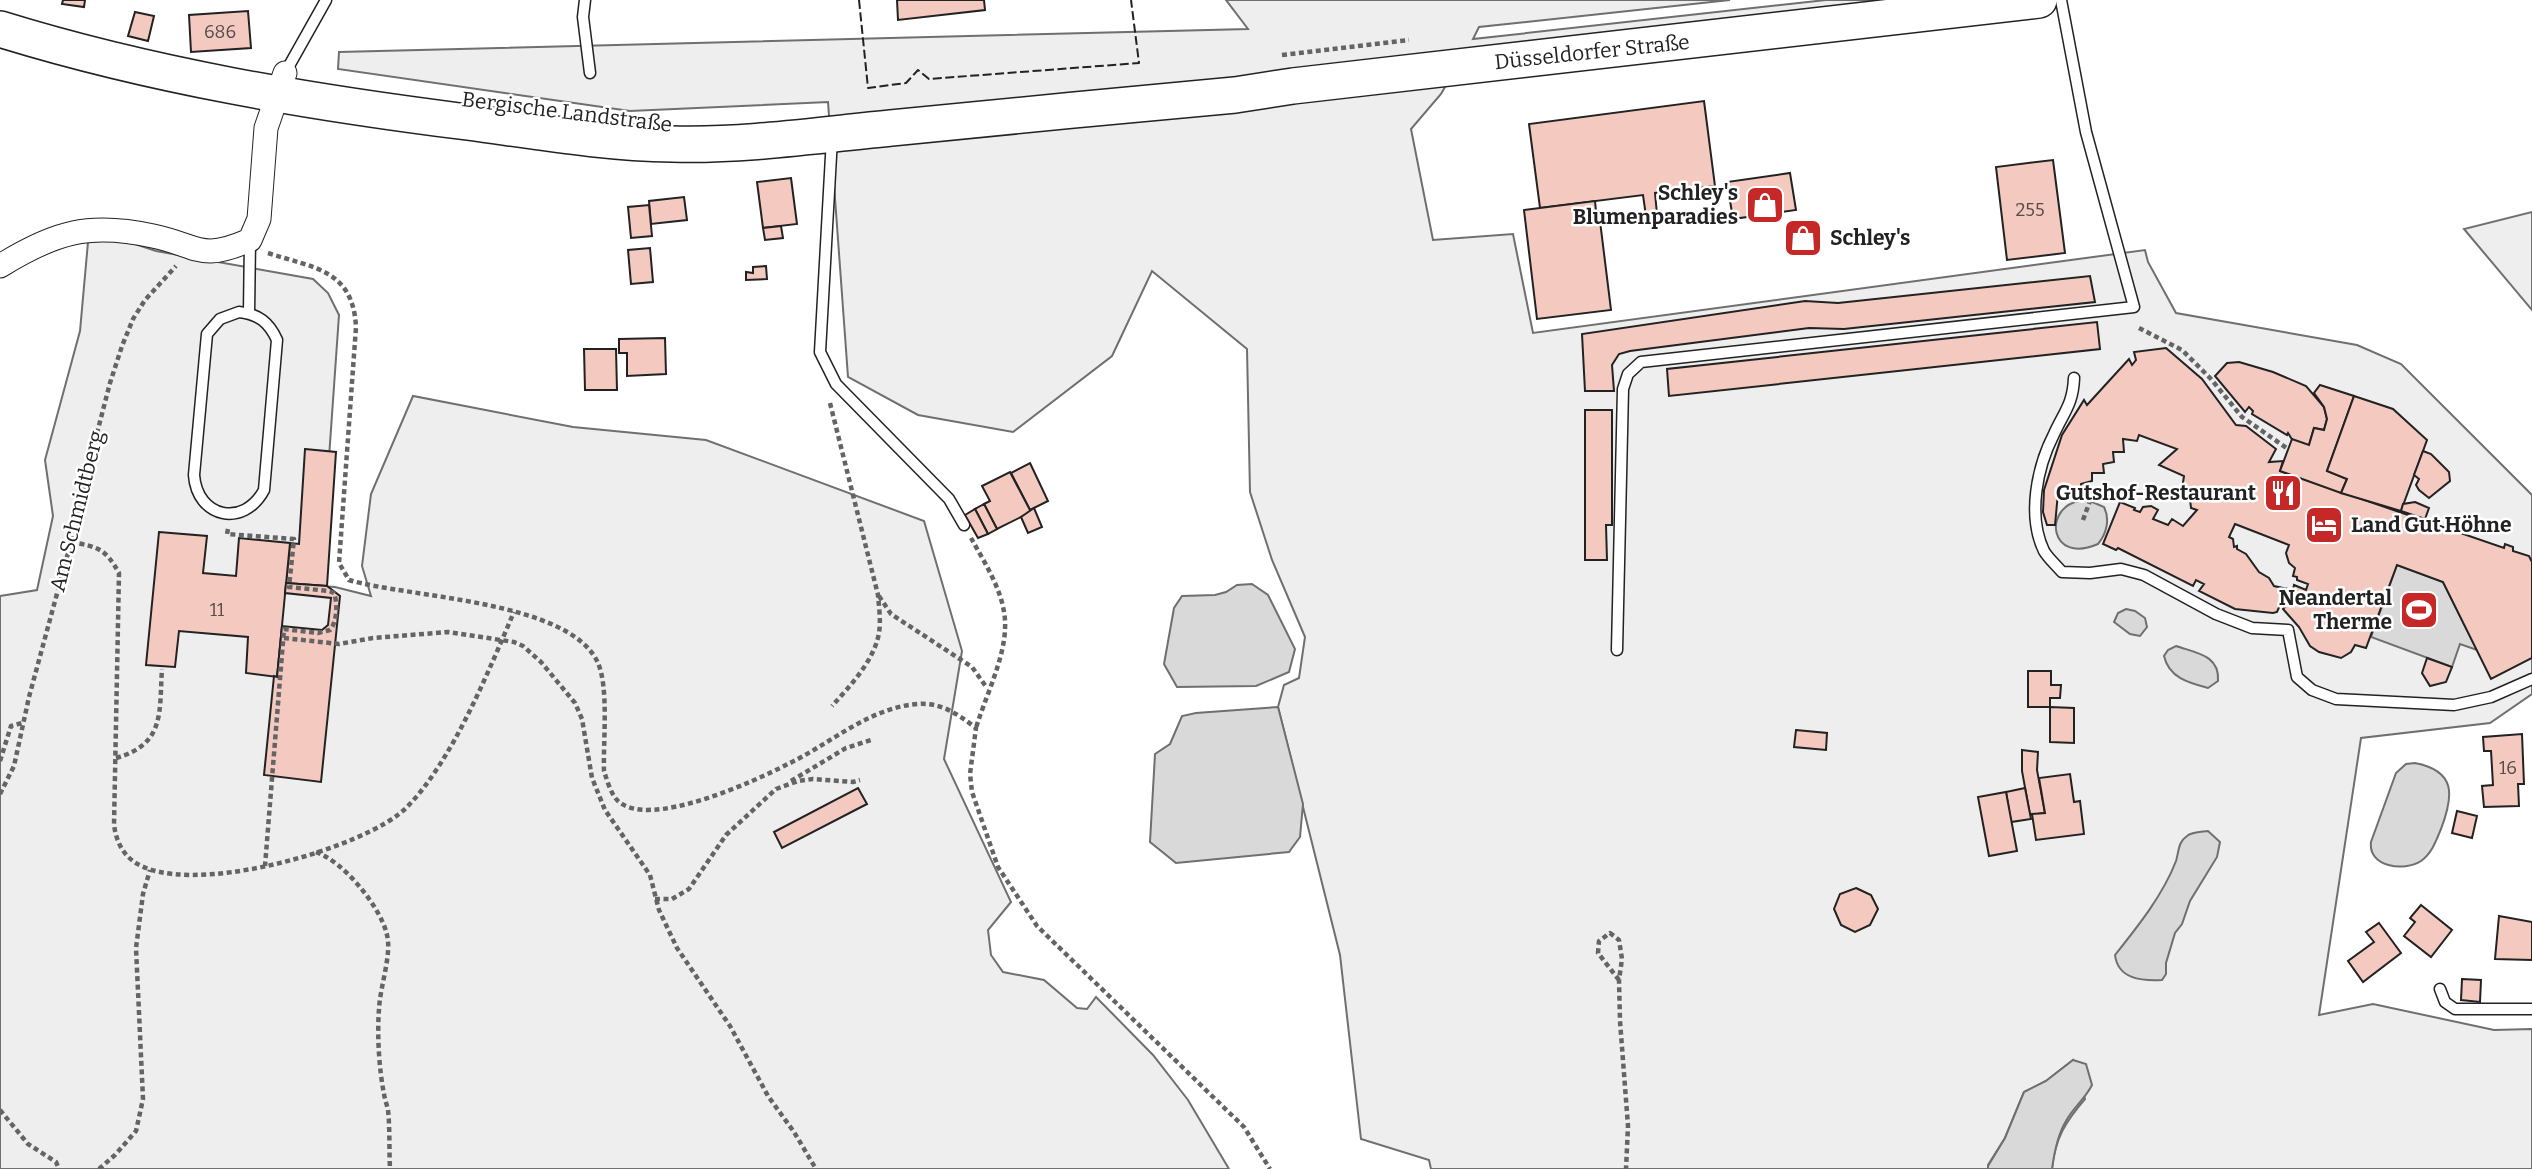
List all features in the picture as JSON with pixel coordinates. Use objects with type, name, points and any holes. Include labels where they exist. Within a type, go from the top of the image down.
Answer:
[{"type":"main road","name":"Düsseldorfer Straße","points":[[1145,103],[1235,95],[1293,86],[2039,0]]},
{"type":"main road","name":"Bergische Landstraße","points":[[0,29],[135,67],[281,84],[431,118],[629,142],[719,143],[1145,103]]},
{"type":"street","points":[[0,266],[47,241],[66,233],[84,230],[112,230],[156,236],[197,251],[229,249],[250,240],[258,219],[266,128],[281,84]]},
{"type":"lane","points":[[281,84],[326,0]]},
{"type":"lane","points":[[585,0],[583,17],[590,73]]},
{"type":"lane","points":[[1617,650],[1623,389],[1628,374],[1641,362],[2134,307],[2086,132],[2061,0]]},
{"type":"lane","points":[[833,134],[820,352],[836,384],[949,499],[964,525]]},
{"type":"lane","points":[[249,313],[250,240]]},
{"type":"lane","points":[[249,313],[267,322],[277,340],[266,481],[264,490],[253,505],[245,510],[229,513],[215,511],[206,505],[195,486],[207,334],[212,325],[229,314],[249,313]]},
{"type":"lane","points":[[2074,378],[2074,395],[2044,459],[2036,494],[2036,527],[2045,553],[2062,572],[2090,573],[2121,569],[2144,575],[2216,614],[2252,628],[2288,631],[2297,677],[2312,690],[2336,699],[2454,705],[2491,698],[2532,679]]},
{"type":"lane","points":[[2440,989],[2445,1002],[2455,1009],[2532,1009]]},
{"type":"path","points":[[250,240],[267,252],[326,272],[348,290],[353,303],[356,327],[339,563],[345,576],[363,584],[436,595],[514,612],[563,629],[579,640],[594,655],[599,665],[603,685],[604,771],[616,799],[633,809],[651,811],[678,807],[787,765],[862,722],[910,705],[922,703],[944,708],[976,729]]},
{"type":"path","name":"Am Schmidtberg","points":[[0,794],[14,766],[110,383],[133,319],[160,281],[175,266],[197,251]]},
{"type":"path","points":[[2139,328],[2182,350],[2242,416],[2288,449]]},
{"type":"path","points":[[826,368],[829,400],[878,595],[879,634],[858,676],[832,706]]},
{"type":"path","points":[[2083,520],[2090,502]]},
{"type":"path","points":[[229,513],[227,534],[294,539],[289,587],[329,591],[336,597],[334,624],[330,630],[318,633],[284,629],[265,866]]},
{"type":"path","points":[[964,525],[996,585],[1006,629],[997,668],[976,729],[970,774],[976,809],[998,867],[1037,926],[1244,1127],[1270,1169]]},
{"type":"path","points":[[71,542],[97,547],[107,553],[119,573],[114,825],[116,838],[126,856],[150,870],[194,876],[242,872],[315,852],[378,829],[412,802],[449,750],[514,612]]},
{"type":"path","points":[[878,595],[891,614],[972,667],[988,689]]},
{"type":"path","points":[[284,638],[339,644],[439,632],[514,642],[529,651],[575,702],[582,719],[595,788],[618,829],[644,863],[650,875],[655,899],[677,948],[730,1026],[768,1096],[816,1169]]},
{"type":"path","points":[[116,758],[141,747],[158,727],[162,669]]},
{"type":"path","points":[[0,761],[11,726],[23,722]]},
{"type":"path","points":[[655,899],[672,899],[689,889],[726,835],[743,817],[781,787],[846,748],[871,740]]},
{"type":"path","points":[[781,787],[813,779],[853,782],[860,780]]},
{"type":"path","points":[[315,852],[332,860],[367,896],[378,912],[388,938],[389,950],[383,972],[379,1010],[381,1069],[388,1108],[390,1169]]},
{"type":"path","points":[[99,1169],[136,1131],[143,1099],[136,948],[143,894],[150,870]]},
{"type":"path","points":[[1619,980],[1598,953],[1599,941],[1610,933],[1619,940],[1622,947],[1619,980],[1621,1047],[1628,1126],[1626,1169]]},
{"type":"path","points":[[0,1110],[28,1144],[56,1162],[59,1169]]},
{"type":"shaded area","points":[[1226,0],[1730,0],[1479,27],[1473,39],[1826,0],[1926,0],[1465,52],[1441,94],[1411,129],[1433,240],[1513,234],[1533,333],[2145,250],[2148,262],[2176,313],[2357,345],[2401,364],[2532,495],[2532,694],[2490,723],[2361,738],[2319,1015],[2373,1004],[2494,1030],[2532,1029],[2532,1169],[2052,1169],[2062,1131],[2085,1099],[2073,1060],[2046,1081],[2024,1092],[2005,1138],[1988,1169],[1431,1169],[1429,1160],[1361,1139],[1340,955],[1278,707],[1284,685],[1299,678],[1305,637],[1272,560],[1250,492],[1247,349],[1152,271],[1112,356],[1013,432],[918,415],[848,377],[828,102],[630,111],[338,69],[339,52],[1248,29]]},
{"type":"shaded area","points":[[2532,212],[2532,310],[2464,229]]},
{"type":"shaded area","points":[[110,240],[132,243],[156,251],[313,279],[328,293],[339,315],[320,586],[371,596],[362,566],[371,494],[413,396],[573,427],[706,440],[924,521],[962,651],[944,759],[1011,902],[988,930],[991,955],[1003,972],[1044,980],[1077,1008],[1087,1009],[1096,997],[1153,1055],[1188,1100],[1229,1169],[0,1169],[0,596],[37,590],[53,516],[45,460],[80,331],[88,242]]},
{"type":"shaded area","points":[[2079,501],[2090,501],[2104,507],[2107,516],[2104,535],[2098,544],[2082,548],[2069,547],[2061,541],[2056,523],[2067,506]]},
{"type":"shaded area","name":"Neandertal Therme","points":[[2397,565],[2443,582],[2477,650],[2460,644],[2452,667],[2371,637]]},
{"type":"shaded area","points":[[1252,584],[1268,595],[1295,649],[1289,672],[1256,686],[1177,687],[1164,664],[1174,608],[1182,596],[1215,595],[1237,585]]},
{"type":"shaded area","points":[[2126,609],[2145,618],[2147,627],[2140,636],[2130,634],[2114,622],[2118,613]]},
{"type":"shaded area","points":[[2176,646],[2211,660],[2218,672],[2218,681],[2208,688],[2187,681],[2170,670],[2164,656]]},
{"type":"shaded area","points":[[1278,707],[1303,804],[1300,837],[1289,852],[1176,863],[1150,842],[1155,754],[1170,744],[1182,716]]},
{"type":"shaded area","points":[[2415,763],[2438,772],[2445,778],[2449,795],[2445,817],[2431,851],[2425,858],[2406,866],[2388,865],[2375,857],[2371,842],[2396,773],[2406,764]]},
{"type":"shaded area","points":[[2208,831],[2220,842],[2217,857],[2190,901],[2182,924],[2175,933],[2166,963],[2166,974],[2162,980],[2154,980],[2139,979],[2126,974],[2117,963],[2115,955],[2157,898],[2176,861],[2182,841],[2192,834]]},
{"type":"shaded area","points":[[2073,1060],[2086,1064],[2092,1085],[2063,1126],[2052,1169],[1988,1169],[2005,1138],[2024,1092],[2046,1081]]},
{"type":"building","points":[[63,0],[85,0],[84,7],[62,4]]},
{"type":"building","points":[[897,0],[984,0],[985,10],[898,20]]},
{"type":"building","points":[[248,11],[251,48],[191,52],[189,15]]},
{"type":"building","points":[[135,12],[154,16],[148,41],[128,36]]},
{"type":"building","points":[[1704,101],[1715,186],[1655,193],[1657,214],[1646,216],[1643,195],[1540,208],[1529,124]]},
{"type":"building","points":[[2053,160],[2065,253],[2007,260],[1996,167]]},
{"type":"building","points":[[1790,173],[1796,210],[1733,219],[1727,182]]},
{"type":"building","points":[[791,178],[797,224],[763,228],[757,182]]},
{"type":"building","points":[[684,197],[687,220],[651,224],[649,201]]},
{"type":"building","points":[[1595,201],[1611,310],[1537,319],[1524,210]]},
{"type":"building","points":[[649,205],[652,236],[631,238],[628,207]]},
{"type":"building","points":[[781,226],[783,238],[765,240],[763,228]]},
{"type":"building","points":[[650,248],[653,282],[631,284],[628,250]]},
{"type":"building","points":[[766,266],[767,279],[746,280],[746,272],[753,273],[753,267]]},
{"type":"building","points":[[2090,276],[2095,302],[1844,329],[1809,328],[1630,351],[1619,354],[1612,365],[1614,391],[1585,391],[1582,334],[1805,301],[1838,303]]},
{"type":"building","points":[[2097,322],[2100,349],[1669,396],[1667,369]]},
{"type":"building","points":[[665,338],[666,374],[627,376],[627,353],[619,353],[619,339]]},
{"type":"building","points":[[2166,348],[2202,379],[2236,425],[2246,426],[2276,449],[2269,462],[2283,461],[2280,471],[2504,548],[2505,544],[2513,547],[2513,551],[2529,556],[2532,562],[2532,658],[2491,679],[2443,582],[2397,565],[2366,648],[2355,645],[2351,652],[2341,658],[2319,652],[2310,646],[2299,627],[2283,609],[2287,605],[2280,605],[2277,612],[2273,613],[2235,609],[2199,591],[2204,584],[2196,580],[2193,586],[2118,548],[2116,550],[2103,544],[2120,502],[2140,512],[2143,507],[2151,506],[2158,510],[2153,519],[2168,525],[2172,519],[2183,526],[2197,510],[2191,508],[2189,489],[2182,489],[2184,476],[2159,465],[2177,449],[2139,435],[2137,441],[2123,439],[2124,452],[2113,452],[2114,462],[2103,464],[2104,473],[2092,473],[2092,481],[2081,484],[2081,492],[2058,493],[2055,525],[2047,525],[2043,512],[2044,490],[2062,435],[2084,400],[2087,405],[2129,359],[2132,365],[2136,360],[2134,352]],"holes":[[[2235,524],[2289,545],[2286,553],[2289,563],[2295,568],[2293,576],[2308,584],[2306,590],[2294,585],[2293,590],[2274,586],[2246,554],[2237,549],[2237,546],[2234,547],[2233,539],[2229,537]]]},
{"type":"building","points":[[584,349],[616,349],[617,390],[585,390]]},
{"type":"building","points":[[2239,362],[2306,386],[2324,407],[2327,419],[2324,430],[2314,428],[2309,445],[2306,445],[2293,441],[2288,433],[2287,435],[2252,414],[2253,411],[2249,407],[2245,412],[2215,376],[2227,363]]},
{"type":"building","points":[[2320,385],[2354,396],[2327,471],[2347,479],[2341,493],[2280,471],[2292,439],[2309,445],[2314,428],[2324,430],[2327,419],[2324,407],[2314,393]]},
{"type":"building","points":[[2354,396],[2393,409],[2427,440],[2401,511],[2341,493],[2347,479],[2327,471]]},
{"type":"building","points":[[1585,410],[1612,410],[1612,525],[1606,525],[1607,560],[1585,560]]},
{"type":"building","points":[[305,449],[336,452],[327,586],[286,583],[290,543],[299,544]]},
{"type":"building","points":[[2423,451],[2431,454],[2449,472],[2450,481],[2429,498],[2419,490],[2416,485],[2419,479],[2414,475]]},
{"type":"building","points":[[1030,463],[1048,501],[1030,510],[1011,473]]},
{"type":"building","points":[[1010,472],[1031,512],[997,529],[984,504],[990,501],[982,486]]},
{"type":"building","points":[[2415,502],[2429,508],[2425,519],[2401,511],[2403,504]]},
{"type":"building","points":[[984,504],[997,529],[988,534],[975,509]]},
{"type":"building","points":[[1034,508],[1042,527],[1028,533],[1021,517]]},
{"type":"building","points":[[975,509],[988,534],[978,538],[965,515]]},
{"type":"building","points":[[159,532],[207,536],[203,573],[236,576],[239,538],[290,543],[277,677],[246,673],[248,637],[179,631],[175,667],[146,665]]},
{"type":"building","points":[[286,583],[327,586],[340,596],[321,782],[264,775],[282,626],[322,630],[328,625],[331,598],[285,593]]},
{"type":"building","points":[[2427,658],[2452,667],[2446,682],[2430,686],[2422,673]]},
{"type":"building","points":[[2028,671],[2051,671],[2051,685],[2061,685],[2060,698],[2050,698],[2050,707],[2028,707]]},
{"type":"building","points":[[2050,707],[2074,708],[2074,743],[2050,742]]},
{"type":"building","points":[[1796,730],[1827,733],[1826,750],[1794,747]]},
{"type":"building","points":[[2522,734],[2524,784],[2518,784],[2519,806],[2484,807],[2482,786],[2493,785],[2491,751],[2484,751],[2483,737]]},
{"type":"building","points":[[2022,750],[2038,752],[2037,770],[2045,813],[2030,815],[2022,771]]},
{"type":"building","points":[[2070,774],[2074,802],[2080,801],[2084,834],[2036,840],[2032,814],[2045,813],[2039,778]]},
{"type":"building","points":[[858,788],[867,804],[782,848],[774,832]]},
{"type":"building","points":[[2025,788],[2031,819],[2011,822],[2006,792]]},
{"type":"building","points":[[2006,792],[2017,851],[1989,856],[1978,797]]},
{"type":"building","points":[[2457,811],[2477,816],[2472,838],[2452,833]]},
{"type":"building","points":[[1856,888],[1871,895],[1878,909],[1870,925],[1855,932],[1841,925],[1834,909],[1840,894]]},
{"type":"building","points":[[2421,905],[2452,930],[2431,957],[2404,936],[2415,922],[2410,918]]},
{"type":"building","points":[[2499,916],[2532,922],[2532,960],[2495,959]]},
{"type":"building","points":[[2379,923],[2401,953],[2363,982],[2348,961],[2374,942],[2366,932]]},
{"type":"building","points":[[2462,979],[2481,980],[2480,1002],[2461,1000]]},
{"type":"fence","points":[[859,0],[868,88],[906,83],[918,70],[929,79],[1139,63],[1131,0]]},
{"type":"place","name":"Schley's Blumenparadies","points":[[1765,205]]},
{"type":"place","name":"Schley's","points":[[1803,238]]},
{"type":"place","name":"Gutshof-Restaurant","points":[[2283,493]]},
{"type":"place","name":"Land Gut Höhne","points":[[2324,525]]},
{"type":"place","name":"Neandertal Therme","points":[[2419,610]]}]
